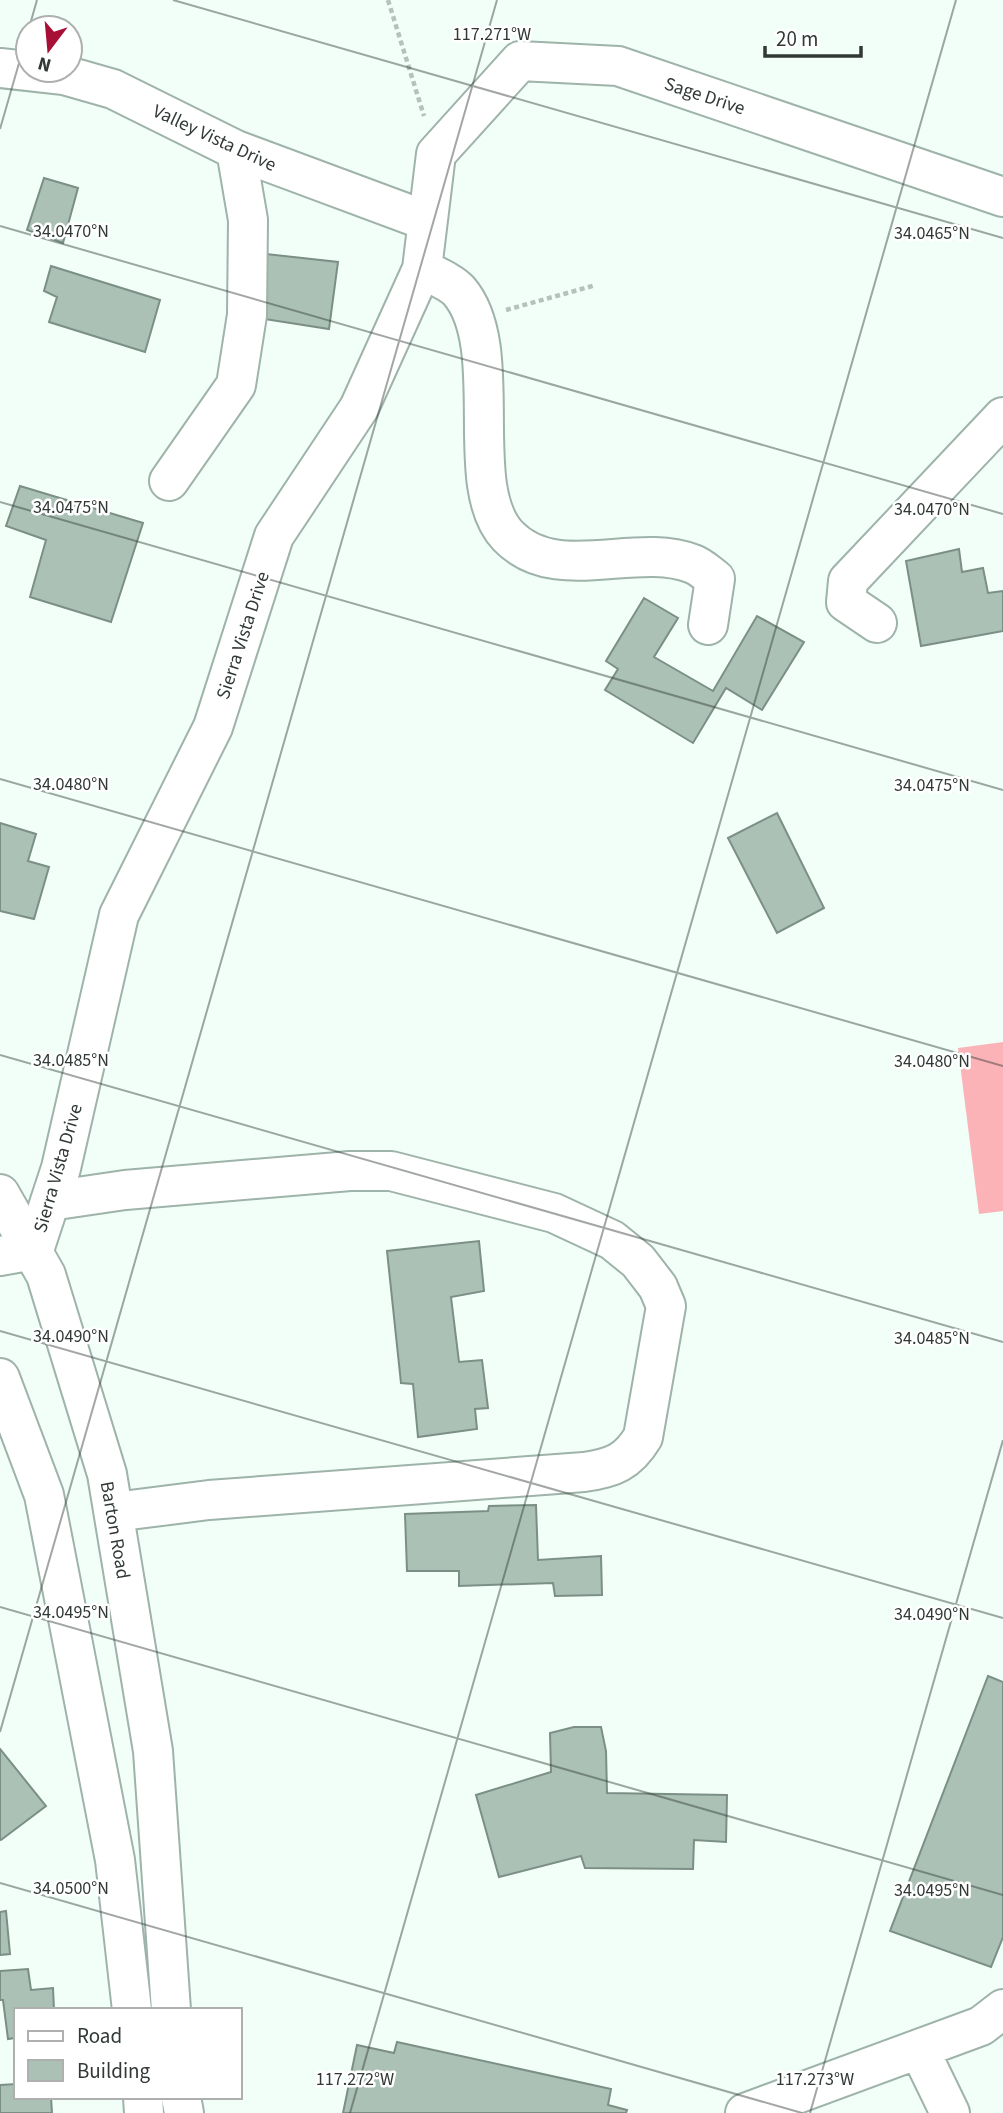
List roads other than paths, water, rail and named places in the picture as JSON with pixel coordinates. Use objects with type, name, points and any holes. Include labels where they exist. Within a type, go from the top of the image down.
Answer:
[{"type":"street","name":"Valley Vista Drive","points":[[2,60],[113,89],[236,150],[427,221]]},
{"type":"street","name":"Sage Drive","points":[[436,154],[520,61],[618,66],[1003,197]]},
{"type":"street","points":[[169,481],[236,384],[247,315],[248,234],[236,150]]},
{"type":"street","name":"Sierra Vista Drive","points":[[17,1253],[50,1201],[61,1168],[119,915],[213,727],[274,536],[359,408],[422,269],[436,154]]},
{"type":"street","points":[[422,269],[458,290],[479,327],[490,508],[508,537],[534,554],[554,560],[670,559],[694,565],[715,579],[708,625]]},
{"type":"street","points":[[877,623],[846,602],[848,581],[1003,417]]},
{"type":"street","points":[[50,1201],[125,1190],[350,1171],[391,1171],[554,1213],[612,1240],[638,1261],[657,1287],[666,1307],[643,1437],[633,1454],[614,1468],[209,1500],[114,1513]]},
{"type":"street","name":"Barton Road","points":[[0,1194],[17,1253],[46,1275],[103,1460],[153,1751],[171,2008]]},
{"type":"street","points":[[0,1378],[44,1495],[115,1860],[132,2008]]},
{"type":"street","points":[[745,2113],[981,2026],[1003,2009]]},
{"type":"street","points":[[919,2049],[950,2113]]}]
